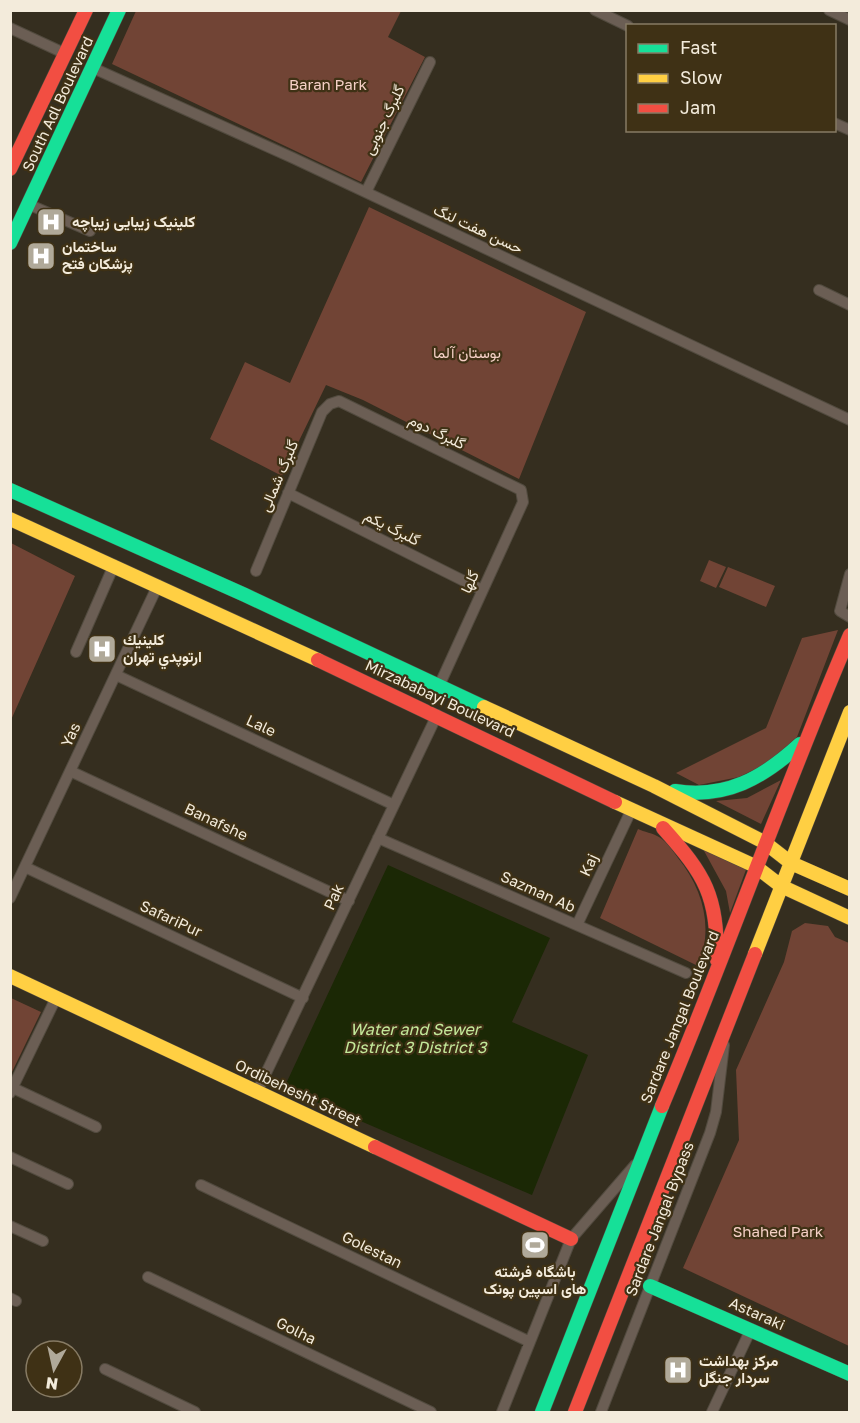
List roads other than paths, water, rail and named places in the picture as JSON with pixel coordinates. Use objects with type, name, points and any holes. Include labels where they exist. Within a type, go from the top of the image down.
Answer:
[{"type":"main road","name":"South Adl Boulevard","points":[[10,169],[86,10]]},
{"type":"main road","name":"South Adl Boulevard","points":[[10,243],[30,205],[119,10]]},
{"type":"main road","name":"Mirzababayi Boulevard","points":[[10,490],[654,786],[764,842],[791,863],[849,889]]},
{"type":"main road","name":"Mirzababayi Boulevard","points":[[10,519],[158,585],[437,715],[659,823],[755,866],[781,886],[849,918]]},
{"type":"main road","name":"Sardare Jangal Boulevard","points":[[542,1413],[639,1160],[717,975],[764,842],[849,635]]},
{"type":"main road","points":[[574,1413],[726,1031],[849,712]]},
{"type":"main road","points":[[654,786],[692,795],[729,791],[762,775],[805,740]]},
{"type":"main road","points":[[659,823],[696,865],[710,890],[718,922],[717,975]]},
{"type":"main road","name":"Ordibehesht Street","points":[[10,976],[571,1239]]},
{"type":"main road","name":"Astaraki","points":[[650,1286],[849,1374]]},
{"type":"street","points":[[595,10],[626,26]]},
{"type":"street","points":[[829,10],[849,20]]},
{"type":"street","points":[[10,28],[66,54]]},
{"type":"street","name":"گلبرگ جنوبی","points":[[366,192],[430,62]]},
{"type":"street","name":"حسن هفت لنگ","points":[[93,68],[366,192],[849,420]]},
{"type":"street","points":[[30,205],[90,231]]},
{"type":"street","points":[[819,290],[849,305]]},
{"type":"street","name":"گلبرگ دوم","points":[[339,400],[522,490]]},
{"type":"street","name":"گلبرگ شمالی","points":[[256,571],[322,412],[330,404],[339,400]]},
{"type":"street","name":"گلها","points":[[439,686],[523,502],[522,490]]},
{"type":"street","name":"گلبرگ یکم","points":[[288,493],[483,590]]},
{"type":"street","points":[[76,652],[114,565]]},
{"type":"street","points":[[849,574],[840,610],[849,617]]},
{"type":"street","name":"Yas","points":[[10,898],[158,585]]},
{"type":"street","name":"Lale","points":[[116,675],[394,805]]},
{"type":"street","name":"Pak","points":[[257,1092],[437,715]]},
{"type":"street","name":"Banafshe","points":[[70,771],[349,901]]},
{"type":"street","name":"Kaj","points":[[577,926],[628,818]]},
{"type":"street","name":"Sazman Ab","points":[[378,838],[687,973]]},
{"type":"street","name":"SafariPur","points":[[25,867],[303,998]]},
{"type":"street","points":[[56,998],[12,1091],[96,1127]]},
{"type":"street","name":"Sardare Jangal Bypass","points":[[601,1413],[710,1133],[716,1112],[726,1031]]},
{"type":"street","points":[[10,1157],[68,1184]]},
{"type":"street","points":[[502,1413],[571,1239],[639,1160]]},
{"type":"street","name":"Golestan","points":[[201,1185],[530,1342]]},
{"type":"street","points":[[10,1226],[43,1241]]},
{"type":"street","name":"Golha","points":[[148,1277],[431,1413]]},
{"type":"street","points":[[712,1413],[751,1329]]},
{"type":"street","points":[[105,1369],[195,1413]]},
{"type":"water","name":"Water and Sewer District 3 District 3","points":[[388,865],[550,938],[512,1022],[588,1055],[532,1195],[284,1088]]},
{"type":"place","name":"کلینیک زیبایی زیباچه","points":[[51,222]]},
{"type":"place","name":"ساختمان پزشکان فتح","points":[[41,256]]},
{"type":"place","name":"كلينيك ارتوپدي تهران","points":[[102,649]]},
{"type":"place","name":"باشگاه فرشته های اسپین پونک","points":[[535,1245]]},
{"type":"place","name":"مرکز بهداشت سردار جنگل","points":[[678,1370]]},
{"type":"park label","name":"Baran Park","points":[[328,85]]},
{"type":"park label","name":"بوستان آلما","points":[[467,353]]},
{"type":"park label","name":"Shahed Park","points":[[778,1232]]}]
